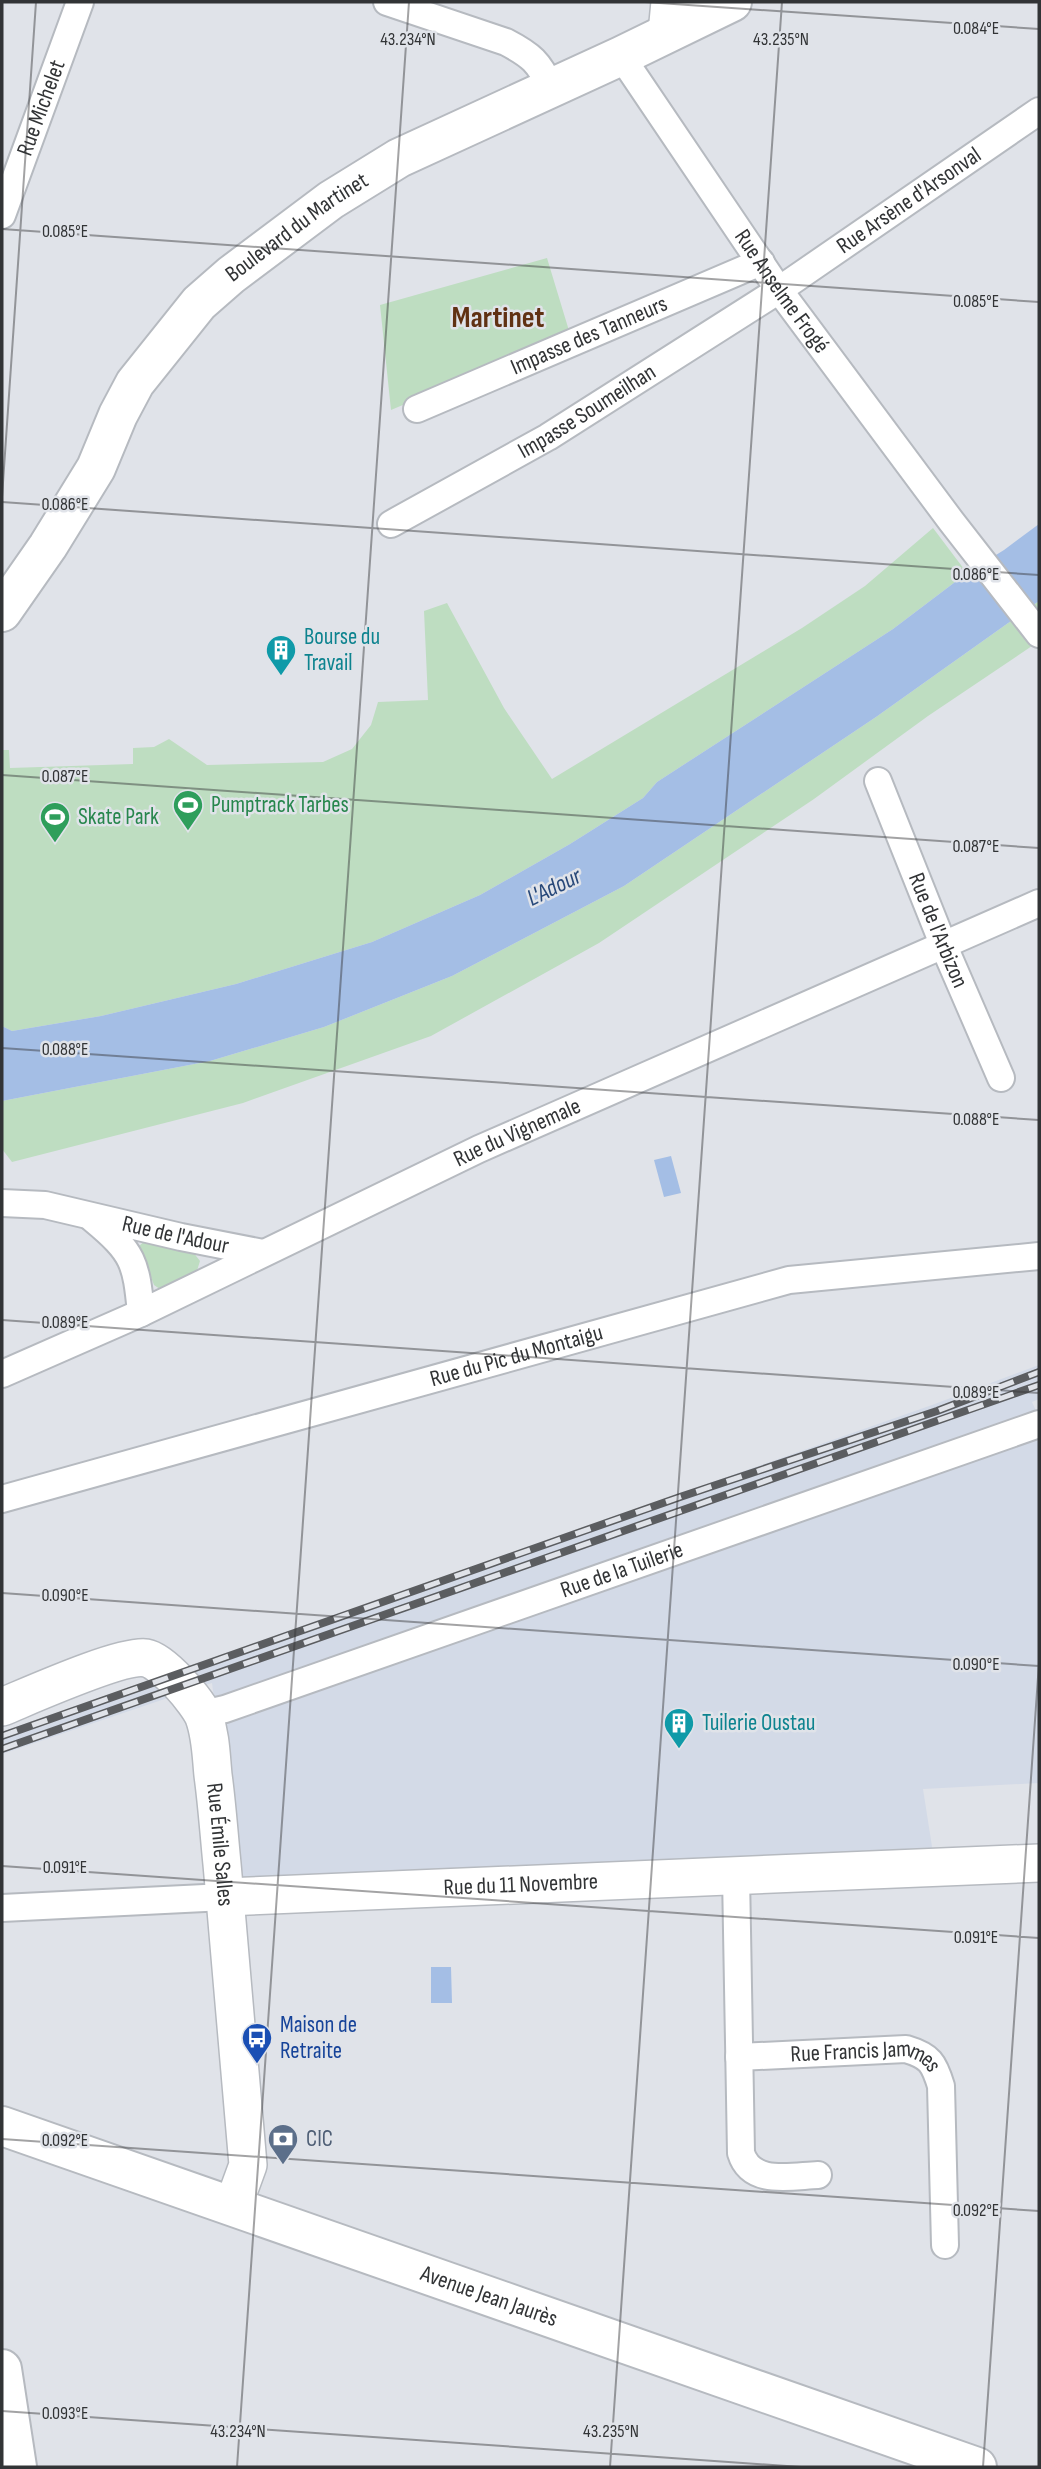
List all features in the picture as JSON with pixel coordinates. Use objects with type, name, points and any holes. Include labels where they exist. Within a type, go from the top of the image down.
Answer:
[{"type":"main road","name":"Boulevard du Martinet","points":[[2,612],[48,546],[96,468],[118,415],[135,383],[198,303],[231,275],[331,200],[388,165],[621,56],[668,17],[732,2]]},
{"type":"main road","name":"Avenue Jean Jaurès","points":[[2,2126],[233,2206],[931,2459],[977,2467]]},
{"type":"main road","points":[[2,2369],[17,2467]]},
{"type":"street","name":"Rue Michelet","points":[[2,215],[80,2]]},
{"type":"street","points":[[387,2],[522,50],[539,64],[551,88]]},
{"type":"street","name":"Rue Anselme Frogé","points":[[621,56],[779,290],[951,522],[1039,634]]},
{"type":"street","name":"Rue Arsène d'Arsonval","points":[[779,290],[1039,111]]},
{"type":"street","name":"Impasse des Tanneurs","points":[[417,408],[761,262]]},
{"type":"street","name":"Impasse Soumeilhan","points":[[391,524],[548,437],[779,290]]},
{"type":"street","name":"Rue de l'Arbizon","points":[[878,781],[943,944],[1002,1078]]},
{"type":"street","name":"Rue du Vignemale","points":[[2,1374],[141,1313],[479,1150],[1039,903]]},
{"type":"street","name":"Rue de l'Adour","points":[[2,1203],[45,1205],[263,1253]]},
{"type":"street","name":"Rue de l'Adour","points":[[89,1216],[118,1239],[136,1266],[141,1313]]},
{"type":"street","name":"Rue du Pic du Montaigu","points":[[2,1499],[789,1280],[1039,1256]]},
{"type":"street","name":"Rue de la Tuilerie","points":[[203,1714],[225,1709],[1039,1424]]},
{"type":"street","name":"Rue Émile Salles","points":[[2,1707],[105,1667],[134,1658],[145,1658],[154,1660],[161,1666],[192,1698],[203,1714],[209,1733],[248,2165],[233,2206]]},
{"type":"street","name":"Rue du 11 Novembre","points":[[2,1908],[1039,1863]]},
{"type":"street","points":[[736,1875],[741,2153],[744,2163],[762,2176],[818,2175]]},
{"type":"street","name":"Rue Francis Jammes","points":[[739,2057],[906,2049],[923,2054],[935,2066],[941,2087],[945,2245]]},
{"type":"shaded area","points":[[1039,1365],[1039,1399],[1032,1402],[1039,1417],[1039,1783],[923,1789],[933,1853],[238,1879],[212,1683],[2,1754],[2,1732]]},
{"type":"green space","points":[[547,258],[570,334],[391,410],[380,305]]},
{"type":"green space","points":[[933,528],[967,573],[893,629],[657,782],[643,798],[570,844],[480,895],[372,942],[236,984],[101,1016],[12,1031],[2,1026],[2,750],[9,750],[10,768],[133,764],[133,748],[154,747],[169,739],[207,765],[323,762],[352,749],[371,725],[378,702],[428,700],[424,611],[447,603],[504,708],[552,779],[802,628],[865,586]]},
{"type":"green space","points":[[1039,601],[1039,640],[1029,648],[928,716],[814,799],[599,943],[431,1036],[243,1103],[12,1162],[2,1149],[2,1101],[210,1061],[324,1027],[452,976],[624,886],[876,717]]},
{"type":"green space","points":[[146,1240],[193,1252],[200,1261],[195,1277],[164,1292],[154,1285],[139,1246]]},
{"type":"water","name":"L'Adour","points":[[1039,524],[1039,601],[876,717],[624,886],[452,976],[324,1027],[210,1061],[2,1101],[2,1026],[12,1031],[101,1016],[236,984],[372,942],[480,895],[570,844],[643,798],[657,782],[893,629],[967,573]]},
{"type":"water","points":[[671,1156],[681,1193],[664,1197],[654,1160]]},
{"type":"water","points":[[431,1967],[451,1967],[452,2003],[431,2003]]},
{"type":"railway","points":[[2,1736],[680,1497],[937,1411],[1039,1372]]},
{"type":"railway","points":[[2,1749],[1039,1385]]},
{"type":"place","name":"Bourse du Travail","points":[[281,677]]},
{"type":"place","name":"Pumptrack Tarbes","points":[[188,832]]},
{"type":"place","name":"Skate Park","points":[[55,844]]},
{"type":"place","name":"Tuilerie Oustau","points":[[679,1750]]},
{"type":"place","name":"Maison de Retraite","points":[[257,2065]]},
{"type":"place","name":"CIC","points":[[283,2166]]},
{"type":"district","name":"Martinet","points":[[498,318]]}]
